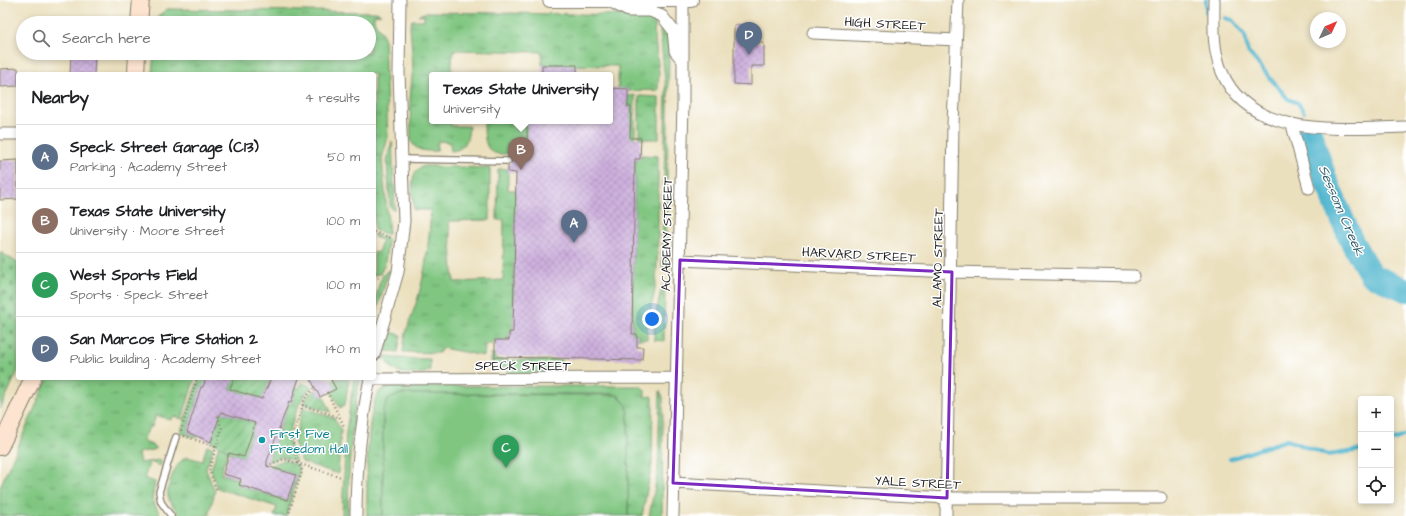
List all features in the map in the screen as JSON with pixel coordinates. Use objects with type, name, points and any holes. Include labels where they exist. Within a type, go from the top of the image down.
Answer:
[{"type":"main road","points":[[140,16],[141,0]]},
{"type":"main road","points":[[136,72],[137,60]]},
{"type":"main road","points":[[0,447],[32,380]]},
{"type":"street","points":[[376,348],[398,272],[404,221],[399,72],[400,0]]},
{"type":"street","points":[[550,0],[687,0]]},
{"type":"street","points":[[616,0],[628,11],[650,11],[662,16],[673,30],[675,51],[683,61]]},
{"type":"street","name":"ACADEMY STREET","points":[[673,516],[680,260],[683,61],[687,0]]},
{"type":"street","name":"ALAMO STREET","points":[[946,516],[958,0]]},
{"type":"street","points":[[1214,0],[1216,52],[1226,82],[1237,95],[1255,109],[1269,118],[1292,125],[1319,128],[1406,127]]},
{"type":"street","name":"HIGH STREET","points":[[813,33],[956,40]]},
{"type":"street","points":[[1292,125],[1309,188]]},
{"type":"street","points":[[0,134],[16,134]]},
{"type":"street","name":"HARVARD STREET","points":[[680,260],[952,272],[1134,276]]},
{"type":"street","name":"SPECK STREET","points":[[376,378],[676,378]]},
{"type":"street","points":[[356,516],[356,486],[360,433],[370,380]]},
{"type":"street","name":"YALE STREET","points":[[673,483],[947,498],[1161,498]]},
{"type":"lane","points":[[403,159],[508,161]]},
{"type":"lane","points":[[171,516],[161,502],[159,492],[176,437]]},
{"type":"path","points":[[376,233],[391,238]]},
{"type":"path","points":[[376,277],[380,278]]},
{"type":"path","points":[[196,380],[179,435],[216,447]]},
{"type":"path","points":[[288,516],[302,471],[293,448],[292,440],[305,398],[314,389]]},
{"type":"path","points":[[327,392],[344,426]]},
{"type":"path","points":[[302,405],[339,416]]},
{"type":"path","points":[[216,488],[209,469],[222,426],[217,414]]},
{"type":"path","points":[[267,466],[281,459],[340,477]]},
{"type":"highlighted area","points":[[680,260],[952,272],[947,498],[673,483]]},
{"type":"green space","points":[[167,9],[376,12],[381,14],[374,16],[158,16]]},
{"type":"green space","points":[[427,12],[646,15],[658,20],[654,30],[659,73],[658,90],[628,91],[628,89],[623,89],[618,92],[618,66],[542,65],[542,52],[453,50],[451,72],[429,72],[429,124],[469,126],[467,139],[463,146],[456,150],[451,151],[450,142],[438,141],[437,151],[421,150],[415,147],[411,140],[410,99],[413,67],[410,26],[412,20],[424,20],[424,16],[418,15]]},
{"type":"green space","points":[[376,23],[384,37],[388,137],[382,159],[389,233],[387,234],[376,231],[376,72],[152,72],[153,60],[376,60]]},
{"type":"green space","points":[[663,26],[668,33],[669,44],[666,267],[662,267],[666,90],[660,31]]},
{"type":"green space","points":[[635,95],[635,138],[509,141],[509,153],[501,154],[490,150],[485,141],[484,124],[527,124],[527,137],[630,130],[631,107],[628,107],[628,96]]},
{"type":"green space","points":[[639,96],[659,97],[659,139],[639,139]]},
{"type":"green space","points":[[392,141],[395,209],[392,209],[390,206],[387,161]]},
{"type":"green space","points":[[640,155],[658,156],[657,266],[647,339],[637,339],[637,334],[632,334],[635,159],[640,159]]},
{"type":"green space","points":[[425,166],[490,168],[490,220],[449,221],[454,282],[503,280],[504,220],[497,220],[498,169],[508,169],[508,190],[516,190],[513,332],[509,332],[509,340],[494,340],[494,344],[485,344],[484,356],[442,348],[439,353],[403,352],[405,336],[420,290],[427,250],[431,210],[414,210],[412,191],[413,178],[416,172],[419,168]]},
{"type":"green space","points":[[376,235],[386,238],[388,241],[385,263],[380,274],[376,275],[376,252],[378,253],[382,240],[376,238]]},
{"type":"green space","points":[[0,252],[16,262],[16,375],[0,409]]},
{"type":"green space","points":[[389,270],[376,314],[377,292],[385,273]]},
{"type":"green space","points":[[662,286],[665,286],[664,341],[654,340],[655,318]]},
{"type":"green space","points":[[390,332],[401,335],[398,352],[385,351]]},
{"type":"green space","points":[[491,354],[495,354],[495,359],[501,360],[562,360],[553,368],[540,374],[520,376],[491,362]]},
{"type":"green space","points":[[384,355],[394,358],[430,359],[430,371],[416,374],[402,373],[390,367],[386,362]]},
{"type":"green space","points":[[47,380],[194,380],[182,419],[174,416],[171,420],[156,415],[152,427],[149,427],[143,441],[156,447],[156,449],[138,453],[140,463],[159,460],[162,461],[160,466],[150,462],[144,478],[155,482],[152,500],[161,516],[0,516],[0,487]]},
{"type":"green space","points":[[198,380],[207,380],[205,388],[201,387],[187,432],[198,435],[197,438],[180,433]]},
{"type":"green space","points":[[233,380],[270,380],[262,399],[230,389]]},
{"type":"green space","points":[[349,380],[345,405],[340,408],[331,391],[336,389],[332,381]]},
{"type":"green space","points":[[354,380],[360,380],[354,412],[351,447],[348,516],[342,516],[346,432]]},
{"type":"green space","points":[[301,383],[312,387],[304,397],[296,412],[289,437],[290,448],[296,461],[282,457],[268,462],[289,402],[292,403],[296,387],[300,388]]},
{"type":"green space","points":[[392,386],[640,386],[645,390],[645,397],[653,397],[652,464],[642,516],[628,516],[628,413],[623,401],[616,395],[401,394],[388,400],[383,410],[383,516],[367,516],[367,470],[369,431],[372,414],[375,400],[380,391]]},
{"type":"green space","points":[[316,390],[320,397],[323,395],[331,412],[304,404],[309,394]]},
{"type":"green space","points":[[660,391],[663,397],[662,516],[649,516],[658,472]]},
{"type":"green space","points":[[401,394],[616,395],[626,404],[628,413],[628,516],[383,516],[383,410],[388,400]]},
{"type":"green space","points":[[303,407],[334,418],[341,430],[338,474],[302,462],[294,442]]},
{"type":"green space","points":[[219,411],[255,423],[244,457],[229,453],[228,450],[211,442]]},
{"type":"green space","points":[[219,445],[228,450],[221,474],[240,480],[238,485],[288,501],[296,475],[269,466],[284,460],[298,465],[299,474],[286,516],[274,516],[277,507],[217,488],[211,469]]},
{"type":"green space","points":[[207,446],[212,447],[213,449],[206,469],[215,492],[209,512],[210,516],[180,516],[170,502],[168,495],[168,489],[172,476],[175,469],[187,457],[202,461]]},
{"type":"building","points":[[734,25],[753,25],[753,43],[764,43],[764,66],[751,66],[751,85],[734,84]]},
{"type":"building","points":[[71,60],[95,60],[94,72],[70,72]]},
{"type":"building","points":[[542,65],[577,65],[577,72],[542,72]]},
{"type":"building","points":[[18,68],[18,72],[16,72],[16,86],[0,87],[0,69]]},
{"type":"building","points":[[613,88],[628,89],[628,107],[631,107],[630,138],[641,138],[640,159],[635,159],[632,334],[637,334],[637,347],[643,347],[642,360],[495,357],[495,340],[509,340],[509,332],[513,332],[516,173],[508,172],[508,165],[512,161],[508,157],[509,150],[517,150],[516,140],[527,140],[527,124],[613,124]]},
{"type":"building","points":[[16,160],[16,199],[0,200],[0,161]]},
{"type":"building","name":"First Five Freedom Hall","points":[[205,380],[233,380],[230,389],[262,399],[270,380],[298,380],[291,403],[289,402],[267,461],[267,466],[296,475],[287,500],[239,485],[241,479],[223,474],[229,453],[244,457],[255,423],[221,412],[211,442],[187,432],[201,387],[203,387]]},
{"type":"building","points":[[311,380],[331,380],[336,389],[320,397]]},
{"type":"waterway","name":"Sessom Creek","points":[[1206,0],[1206,12]]},
{"type":"waterway","name":"Sessom Creek","points":[[1225,18],[1232,20],[1245,36],[1248,52],[1288,99],[1298,103],[1304,112]]},
{"type":"waterway","name":"Sessom Creek","points":[[1310,132],[1325,178],[1352,242],[1371,275],[1406,290]]},
{"type":"waterway","points":[[1394,440],[1406,435]]},
{"type":"waterway","points":[[1230,459],[1287,440],[1328,455],[1358,450]]},
{"type":"place","name":"San Marcos Fire Station 2","points":[[749,55]]},
{"type":"place","name":"Texas State University","points":[[521,170]]},
{"type":"place","name":"Speck Street Garage (C13)","points":[[574,243]]},
{"type":"place","name":"First Five Freedom Hall","points":[[262,440]]},
{"type":"place","name":"West Sports Field","points":[[506,468]]}]
